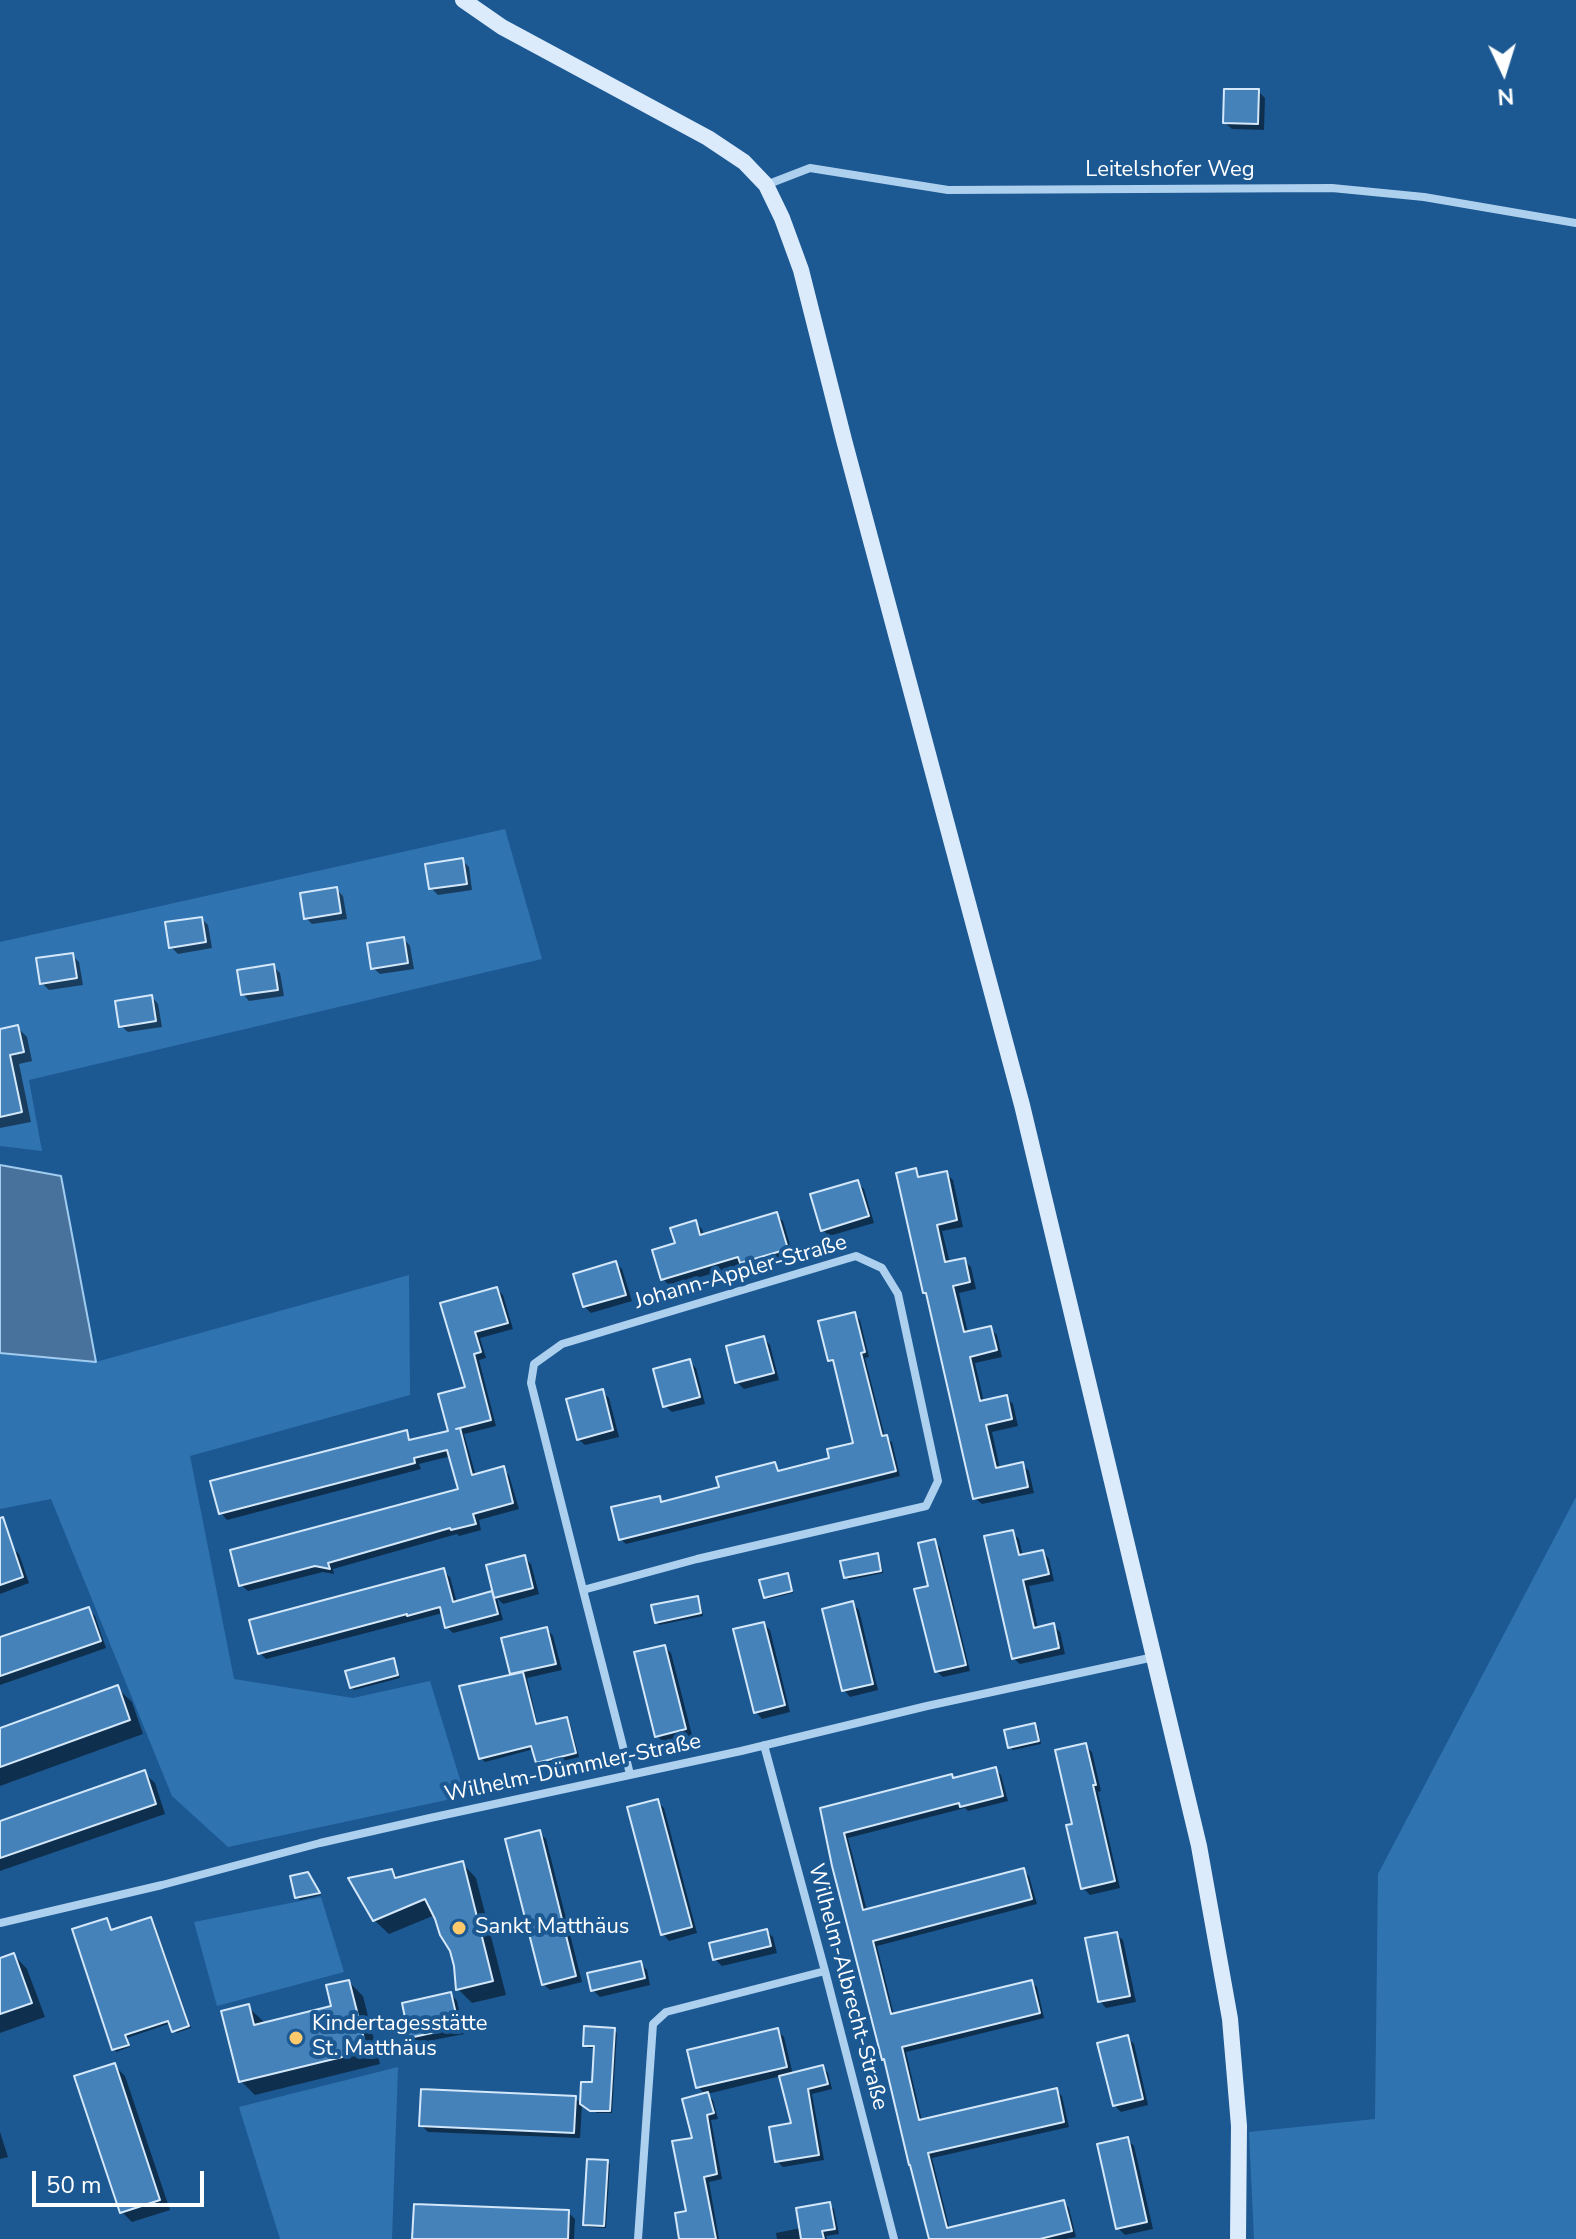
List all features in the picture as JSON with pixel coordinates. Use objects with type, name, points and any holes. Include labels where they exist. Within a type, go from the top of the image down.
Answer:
[{"type":"main road","points":[[463,0],[502,27],[708,138],[744,162],[766,185],[801,270],[1018,1089],[1199,1846],[1230,2019],[1239,2126],[1238,2239]]},
{"type":"street","name":"Leitelshofer Weg","points":[[766,185],[810,168],[948,190],[1332,188],[1424,197],[1576,223]]},
{"type":"street","name":"Johann-Appler-Straße","points":[[583,1590],[697,1559],[926,1506],[938,1481],[898,1294],[882,1268],[856,1256],[562,1344],[534,1364],[531,1383],[583,1590],[630,1774]]},
{"type":"street","name":"Wilhelm-Dümmler-Straße","points":[[0,1923],[162,1885],[320,1843],[1155,1657]]},
{"type":"street","name":"Wilhelm-Albrecht-Straße","points":[[764,1745],[894,2239]]},
{"type":"street","points":[[638,2239],[653,2024],[666,2012],[825,1971]]},
{"type":"shaded area","points":[[505,829],[542,959],[29,1080],[42,1151],[0,1146],[0,942]]},
{"type":"shaded area","points":[[0,1165],[61,1176],[96,1362],[0,1353]]},
{"type":"shaded area","points":[[409,1275],[410,1395],[190,1456],[234,1679],[353,1698],[430,1681],[465,1796],[228,1847],[172,1796],[51,1499],[0,1509],[0,1353],[96,1362]]},
{"type":"shaded area","points":[[1576,1497],[1576,2239],[1254,2239],[1249,2132],[1375,2119],[1378,1874]]},
{"type":"shaded area","points":[[321,1897],[344,1972],[217,2006],[194,1922]]},
{"type":"shaded area","points":[[398,2067],[392,2239],[280,2239],[239,2107]]},
{"type":"building","points":[[1224,89],[1259,89],[1258,124],[1223,123]]},
{"type":"building","points":[[463,858],[467,884],[429,889],[425,864]]},
{"type":"building","points":[[337,887],[341,913],[304,919],[300,893]]},
{"type":"building","points":[[202,917],[206,942],[169,948],[165,922]]},
{"type":"building","points":[[404,937],[408,963],[371,969],[367,943]]},
{"type":"building","points":[[73,953],[77,978],[40,984],[36,958]]},
{"type":"building","points":[[274,964],[278,990],[241,995],[237,970]]},
{"type":"building","points":[[152,995],[156,1021],[119,1027],[115,1001]]},
{"type":"building","points":[[18,1025],[24,1052],[10,1055],[22,1112],[0,1117],[0,1029]]},
{"type":"building","points":[[916,1168],[918,1177],[947,1171],[957,1220],[937,1225],[945,1262],[965,1258],[970,1282],[953,1286],[964,1332],[991,1326],[997,1350],[970,1357],[980,1401],[1007,1395],[1012,1419],[986,1425],[996,1468],[1023,1462],[1028,1487],[973,1499],[896,1173]]},
{"type":"building","points":[[858,1180],[869,1216],[821,1231],[810,1194]]},
{"type":"building","points":[[777,1212],[788,1249],[740,1263],[738,1257],[661,1280],[652,1250],[675,1243],[670,1228],[696,1220],[700,1235]]},
{"type":"building","points":[[616,1261],[626,1295],[583,1307],[573,1274]]},
{"type":"building","points":[[497,1287],[508,1323],[475,1332],[481,1352],[474,1354],[491,1420],[456,1429],[460,1428],[472,1475],[504,1466],[513,1503],[473,1514],[476,1524],[450,1528],[328,1563],[330,1569],[315,1566],[239,1586],[230,1550],[458,1489],[447,1450],[414,1458],[415,1463],[219,1514],[210,1481],[407,1430],[409,1440],[448,1431],[438,1394],[465,1387],[440,1303]]},
{"type":"building","points":[[855,1312],[865,1352],[861,1353],[882,1436],[887,1435],[896,1471],[619,1540],[611,1507],[660,1496],[661,1502],[719,1487],[716,1477],[775,1462],[778,1471],[829,1458],[827,1449],[853,1443],[833,1360],[828,1361],[818,1321]]},
{"type":"building","points":[[764,1336],[774,1373],[735,1383],[726,1346]]},
{"type":"building","points":[[690,1359],[700,1397],[663,1407],[653,1369]]},
{"type":"building","points":[[603,1389],[613,1430],[577,1440],[566,1399]]},
{"type":"building","points":[[3,1517],[23,1577],[0,1585],[0,1518]]},
{"type":"building","points":[[1013,1530],[1019,1555],[1043,1550],[1049,1574],[1023,1580],[1034,1628],[1054,1623],[1059,1648],[1012,1659],[984,1536]]},
{"type":"building","points":[[935,1539],[966,1665],[935,1672],[914,1589],[928,1586],[918,1543]]},
{"type":"building","points":[[878,1553],[881,1571],[844,1578],[840,1561]]},
{"type":"building","points":[[525,1555],[533,1588],[494,1598],[486,1565]]},
{"type":"building","points":[[444,1568],[453,1602],[492,1591],[498,1614],[445,1628],[440,1607],[258,1654],[249,1620]]},
{"type":"building","points":[[788,1573],[792,1591],[764,1598],[759,1580]]},
{"type":"building","points":[[698,1596],[701,1613],[655,1623],[651,1605]]},
{"type":"building","points":[[853,1601],[873,1684],[842,1691],[822,1609]]},
{"type":"building","points":[[89,1607],[101,1641],[0,1676],[0,1637]]},
{"type":"building","points":[[764,1622],[785,1705],[754,1713],[733,1629]]},
{"type":"building","points":[[547,1627],[556,1664],[510,1674],[501,1638]]},
{"type":"building","points":[[665,1645],[686,1729],[655,1737],[634,1652]]},
{"type":"building","points":[[394,1658],[398,1675],[350,1688],[345,1671]]},
{"type":"building","points":[[523,1672],[536,1724],[567,1717],[576,1753],[536,1763],[531,1746],[479,1759],[459,1686]]},
{"type":"building","points":[[118,1685],[130,1720],[0,1767],[0,1728]]},
{"type":"building","points":[[1035,1723],[1039,1741],[1008,1748],[1004,1730]]},
{"type":"building","points":[[1086,1743],[1115,1881],[1081,1889],[1066,1825],[1072,1824],[1055,1750]]},
{"type":"building","points":[[996,1767],[1003,1796],[960,1807],[959,1803],[844,1833],[863,1910],[1024,1868],[1032,1899],[873,1941],[891,2014],[1032,1980],[1040,2013],[902,2047],[919,2120],[1057,2088],[1064,2122],[928,2153],[947,2228],[1064,2200],[1072,2231],[1040,2239],[929,2239],[832,1866],[820,1808],[952,1774],[953,1778]]},
{"type":"building","points":[[145,1770],[156,1804],[0,1858],[0,1821]]},
{"type":"building","points":[[658,1799],[692,1927],[661,1935],[627,1807]]},
{"type":"building","points":[[540,1830],[576,1976],[542,1985],[505,1839]]},
{"type":"building","name":"Sankt Matthäus","points":[[463,1861],[493,1981],[456,1990],[450,1951],[425,1899],[373,1921],[348,1878],[392,1869],[395,1878]]},
{"type":"building","points":[[308,1872],[320,1893],[295,1898],[290,1876]]},
{"type":"building","points":[[151,1917],[189,2026],[172,2032],[168,2021],[125,2035],[129,2045],[112,2050],[72,1929],[107,1918],[111,1930]]},
{"type":"building","points":[[767,1929],[771,1946],[713,1960],[709,1943]]},
{"type":"building","points":[[1117,1932],[1130,1996],[1098,2002],[1085,1938]]},
{"type":"building","points":[[14,1953],[32,2003],[0,2014],[0,1958]]},
{"type":"building","points":[[641,1961],[645,1978],[591,1991],[587,1973]]},
{"type":"building","name":"Kindertagesstätte St. Matthäus","points":[[349,1980],[367,2051],[239,2082],[221,2011],[249,2004],[254,2025],[331,2006],[326,1985]]},
{"type":"building","points":[[451,1992],[459,2027],[409,2038],[402,2003]]},
{"type":"building","points":[[584,2026],[615,2028],[610,2111],[590,2111],[580,2104],[581,2082],[592,2082],[594,2046],[583,2046]]},
{"type":"building","points":[[778,2028],[787,2067],[696,2088],[687,2050]]},
{"type":"building","points":[[1128,2035],[1143,2099],[1113,2106],[1097,2043]]},
{"type":"building","points":[[115,2063],[160,2200],[120,2213],[74,2076]]},
{"type":"building","points":[[823,2065],[828,2084],[808,2089],[819,2155],[775,2162],[769,2127],[791,2123],[779,2076]]},
{"type":"building","points":[[421,2089],[576,2096],[574,2133],[419,2126]]},
{"type":"building","points":[[708,2092],[714,2113],[707,2115],[717,2174],[704,2177],[716,2239],[679,2239],[675,2213],[686,2211],[672,2141],[692,2138],[682,2099]]},
{"type":"building","points":[[1128,2137],[1147,2222],[1116,2229],[1097,2144]]},
{"type":"building","points":[[587,2159],[608,2160],[604,2226],[583,2225]]},
{"type":"building","points":[[830,2202],[835,2229],[822,2231],[824,2239],[801,2239],[796,2208]]},
{"type":"building","points":[[414,2204],[569,2210],[568,2239],[412,2239]]},
{"type":"place","name":"Sankt Matthäus","points":[[459,1928]]},
{"type":"place","name":"Kindertagesstätte St. Matthäus","points":[[296,2038]]}]
